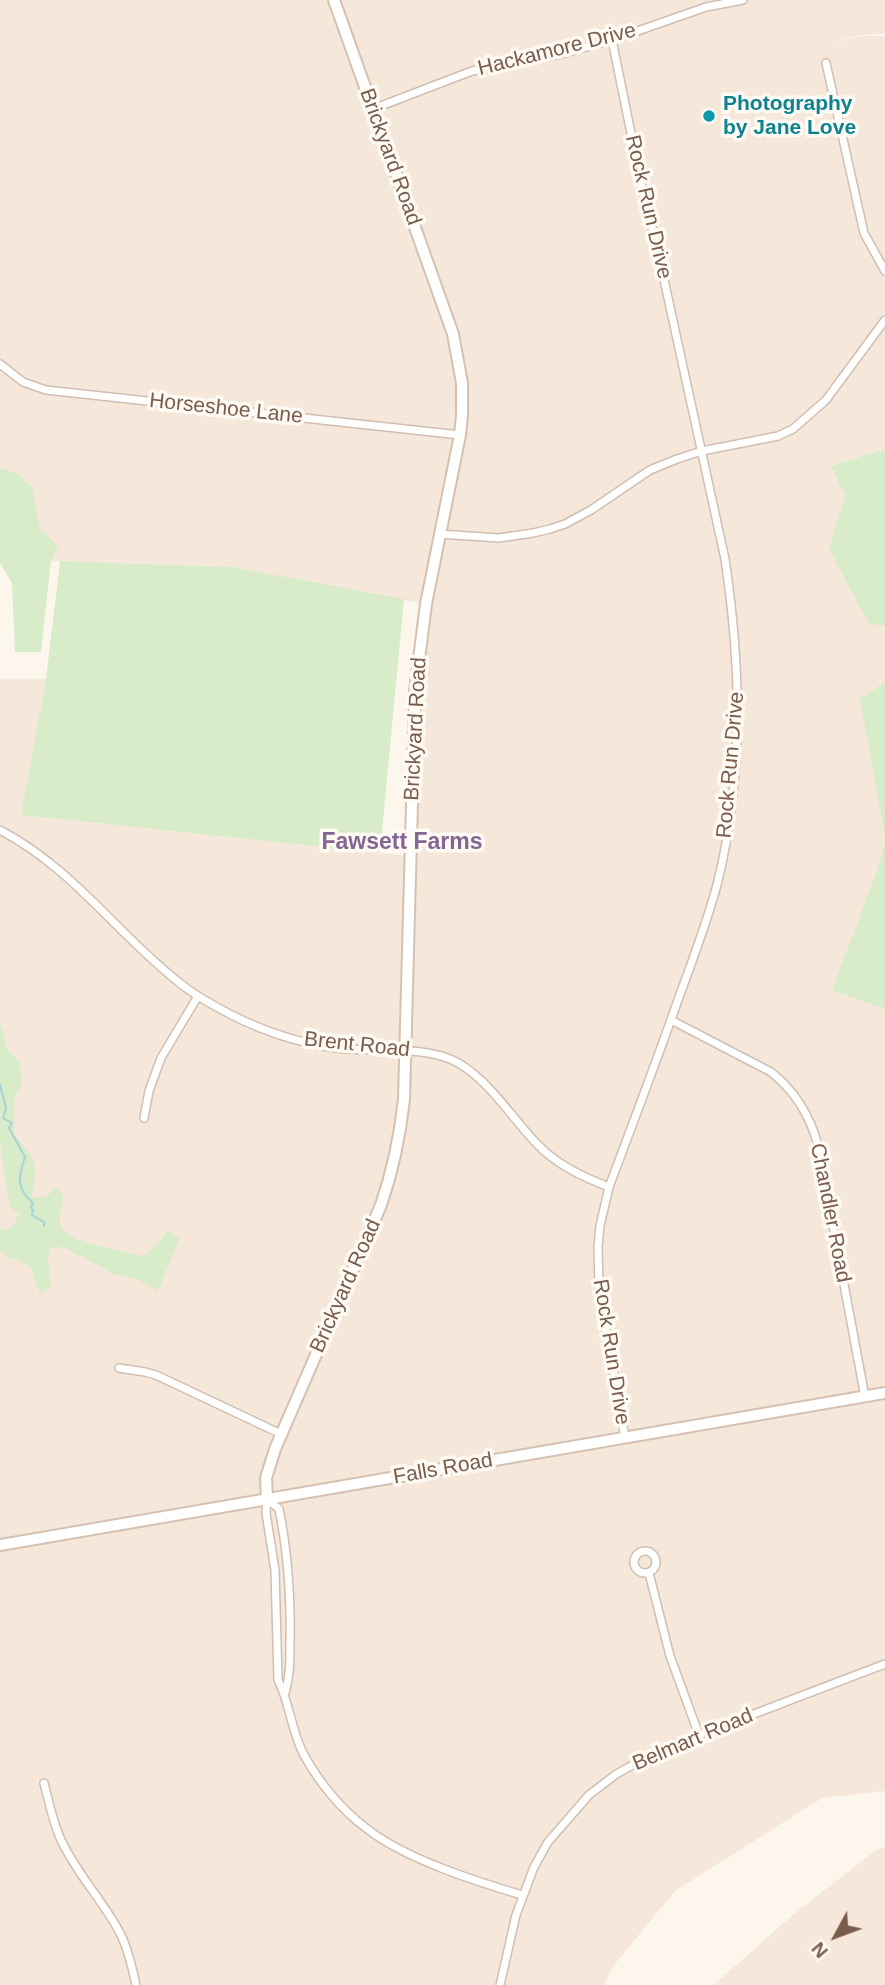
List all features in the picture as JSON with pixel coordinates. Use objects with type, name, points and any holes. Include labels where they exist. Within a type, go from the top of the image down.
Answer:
[{"type":"street","name":"Brickyard Road","points":[[334,0],[453,334],[463,399],[460,435],[426,604],[415,691],[401,1129],[386,1190],[281,1434],[266,1478],[265,1513],[275,1570],[278,1680],[285,1693],[303,1752],[313,1769],[332,1795],[366,1828],[384,1841],[431,1863],[522,1895]]},
{"type":"street","name":"Hackamore Drive","points":[[373,109],[472,71],[561,54],[612,40],[706,7],[743,0]]},
{"type":"street","name":"Rock Run Drive","points":[[612,40],[724,559],[733,610],[738,677],[737,742],[731,811],[718,878],[705,925],[609,1187],[600,1226],[598,1288],[625,1438]]},
{"type":"street","points":[[826,63],[864,233],[885,271]]},
{"type":"street","points":[[439,534],[499,538],[533,533],[565,524],[591,510],[650,470],[702,452],[778,436],[799,425],[826,400],[885,320]]},
{"type":"street","points":[[0,377],[3,367]]},
{"type":"street","name":"Horseshoe Lane","points":[[3,367],[23,383],[46,390],[460,435]]},
{"type":"street","name":"Brent Road","points":[[0,830],[40,853],[64,873],[157,964],[198,996],[245,1021],[297,1040],[343,1049],[429,1052],[449,1058],[479,1079],[551,1157],[579,1175],[609,1187]]},
{"type":"street","points":[[144,1118],[149,1091],[161,1058],[198,996]]},
{"type":"street","name":"Chandler Road","points":[[671,1020],[771,1072],[800,1101],[814,1129],[818,1145],[865,1397]]},
{"type":"street","points":[[119,1368],[156,1375],[281,1434]]},
{"type":"street","name":"Falls Road","points":[[0,1545],[885,1393]]},
{"type":"street","points":[[246,1503],[257,1493],[266,1478]]},
{"type":"street","name":"Brickyard Road","points":[[267,1499],[279,1509],[287,1568],[291,1621],[290,1679],[285,1693]]},
{"type":"street","points":[[649,1573],[670,1656],[699,1735]]},
{"type":"street","name":"Belmart Road","points":[[500,1985],[522,1895],[534,1867],[548,1842],[589,1796],[636,1762],[885,1664]]},
{"type":"street","points":[[44,1783],[61,1840],[121,1935],[136,1985]]},
{"type":"shaded area","points":[[0,0],[885,0],[885,34],[862,35],[829,43],[862,36],[885,36],[885,1791],[822,1798],[675,1891],[614,1965],[604,1985],[0,1985],[0,679],[46,679],[22,815],[410,856],[425,604],[232,567],[60,561],[0,563]]},
{"type":"shaded area","points":[[885,1847],[885,1985],[714,1985],[797,1911],[878,1849]]},
{"type":"green space","points":[[885,449],[885,626],[869,624],[829,549],[845,495],[831,466]]},
{"type":"green space","points":[[0,468],[19,474],[32,488],[40,528],[58,547],[51,561],[41,652],[15,652],[12,583],[0,563]]},
{"type":"green space","points":[[60,561],[232,567],[404,599],[380,853],[21,815],[46,679]]},
{"type":"green space","points":[[885,682],[885,837],[860,699]]},
{"type":"green space","points":[[885,841],[885,1009],[832,990],[877,871]]},
{"type":"green space","points":[[0,1023],[5,1036],[5,1047],[20,1062],[22,1083],[15,1095],[14,1134],[34,1162],[32,1197],[45,1198],[56,1187],[64,1196],[60,1217],[62,1229],[75,1238],[113,1249],[144,1256],[168,1230],[179,1239],[158,1291],[137,1279],[116,1275],[63,1247],[51,1248],[48,1258],[51,1287],[40,1293],[31,1268],[0,1250],[0,1228],[6,1231],[15,1224],[19,1213],[10,1208],[0,1143]]},
{"type":"waterway","points":[[0,1085],[6,1108],[3,1118],[12,1123],[9,1128],[25,1157],[20,1177],[21,1187],[33,1203],[32,1215],[44,1222],[44,1226]]},
{"type":"place","name":"Photography by Jane Love","points":[[709,116]]},
{"type":"district","name":"Fawsett Farms","points":[[402,843]]}]
